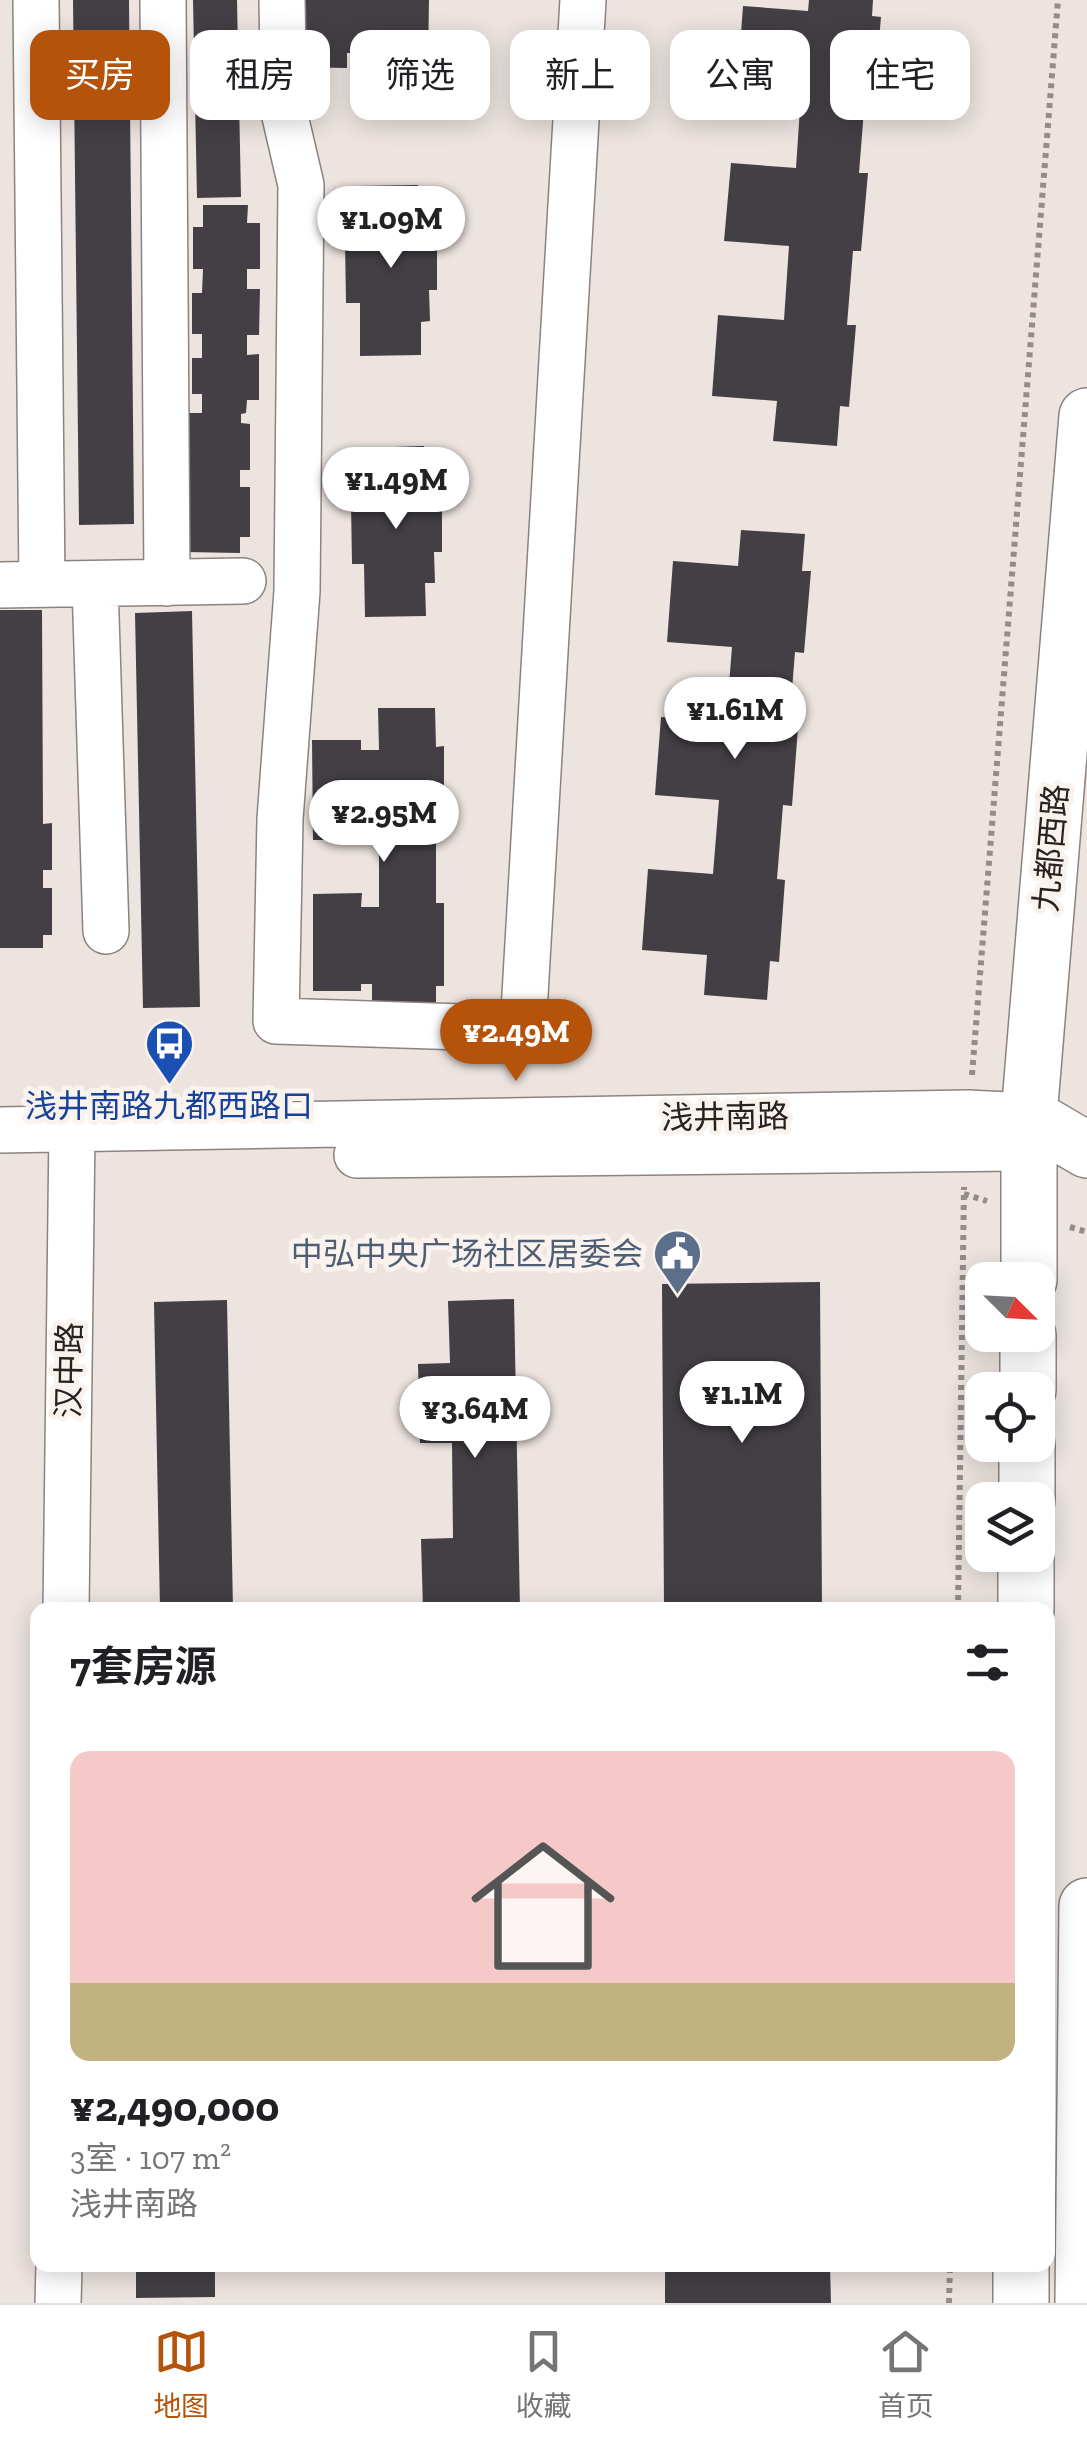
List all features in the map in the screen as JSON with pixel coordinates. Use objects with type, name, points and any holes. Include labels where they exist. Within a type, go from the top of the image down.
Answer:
[{"type":"main road","name":"九都西路","points":[[1028,1262],[1029,1132],[1087,416]]},
{"type":"main road","points":[[1029,1132],[1087,1152]]},
{"type":"main road","points":[[1026,1572],[1026,1602]]},
{"type":"main road","points":[[1083,2303],[1087,1906]]},
{"type":"main road","points":[[1020,2303],[1021,2272]]},
{"type":"street","points":[[36,0],[19,209],[21,585],[243,582]]},
{"type":"street","points":[[163,0],[167,583]]},
{"type":"street","points":[[282,0],[284,112],[301,185],[297,591],[280,819],[276,1021],[484,1029],[523,1029],[583,0]]},
{"type":"street","points":[[96,584],[106,932]]},
{"type":"street","name":"浅井南路","points":[[0,1130],[72,1144]]},
{"type":"street","name":"浅井南路","points":[[0,1160],[72,1144],[1029,1132]]},
{"type":"street","name":"汉中路","points":[[66,1602],[72,1144]]},
{"type":"street","points":[[58,2303],[59,2272]]},
{"type":"path","points":[[958,1602],[967,1130],[1058,0]]},
{"type":"path","points":[[949,2303],[950,2272]]},
{"type":"building","points":[[73,0],[129,0],[129,30],[73,30]]},
{"type":"building","points":[[193,0],[237,0],[238,30],[194,30]]},
{"type":"building","points":[[298,0],[429,0],[429,30],[350,30],[347,68],[330,68],[330,30],[297,30]]},
{"type":"building","points":[[809,0],[873,0],[872,16],[881,17],[880,30],[830,30],[830,120],[863,120],[859,173],[868,173],[861,251],[853,251],[847,325],[856,325],[849,407],[840,406],[837,446],[773,441],[777,401],[712,396],[718,315],[784,320],[789,246],[724,241],[731,163],[796,168],[799,120],[810,120],[810,30],[741,30],[743,6],[808,11]]},
{"type":"building","points":[[74,120],[130,120],[134,524],[79,525]]},
{"type":"building","points":[[195,120],[239,120],[241,197],[197,198]]},
{"type":"building","points":[[418,185],[419,220],[428,220],[429,250],[437,250],[437,290],[429,290],[430,321],[421,322],[421,355],[360,356],[360,303],[346,303],[345,241],[359,241],[358,186]]},
{"type":"building","points":[[203,205],[248,205],[247,223],[260,223],[260,269],[247,269],[247,289],[260,289],[259,335],[247,335],[247,355],[259,354],[259,400],[247,400],[246,413],[241,414],[241,423],[250,424],[250,470],[240,470],[240,487],[250,487],[250,537],[240,537],[240,553],[186,552],[187,413],[202,413],[202,394],[192,394],[192,358],[202,358],[202,334],[192,334],[192,293],[202,293],[203,269],[193,269],[193,227],[203,227]]},
{"type":"building","points":[[424,446],[424,482],[434,482],[434,512],[442,511],[442,552],[434,552],[435,583],[425,583],[426,616],[365,617],[364,564],[352,564],[351,503],[364,502],[363,448]]},
{"type":"building","points":[[741,530],[805,534],[802,571],[811,571],[804,653],[795,652],[789,727],[798,728],[792,806],[783,805],[777,879],[785,880],[779,962],[770,961],[767,1000],[704,995],[707,955],[642,950],[648,869],[713,874],[719,800],[655,795],[661,717],[726,722],[732,647],[667,642],[673,561],[738,566]]},
{"type":"building","points":[[0,610],[42,610],[43,824],[52,823],[52,870],[43,870],[43,888],[52,888],[52,935],[43,935],[43,948],[0,948]]},
{"type":"building","points":[[192,611],[200,1007],[143,1008],[135,613]]},
{"type":"building","points":[[378,708],[435,708],[436,747],[444,746],[444,828],[436,829],[436,903],[444,903],[444,986],[436,986],[436,1019],[372,1020],[372,984],[361,984],[361,991],[313,991],[313,894],[362,893],[361,907],[379,907],[379,831],[361,831],[362,840],[313,840],[312,740],[361,740],[361,750],[379,750]]},
{"type":"building","points":[[820,1282],[822,1602],[664,1602],[662,1284]]},
{"type":"building","points":[[514,1299],[520,1602],[423,1602],[421,1539],[453,1538],[452,1443],[420,1443],[418,1364],[450,1363],[448,1301]]},
{"type":"building","points":[[227,1300],[233,1602],[160,1602],[154,1302]]},
{"type":"building","points":[[136,2272],[215,2272],[215,2297],[136,2298]]},
{"type":"building","points":[[665,2272],[830,2272],[831,2303],[665,2303]]},
{"type":"place","name":"浅井南路九都西路口","points":[[169,1086]]},
{"type":"place","name":"中弘中央广场社区居委会","points":[[678,1296]]}]
